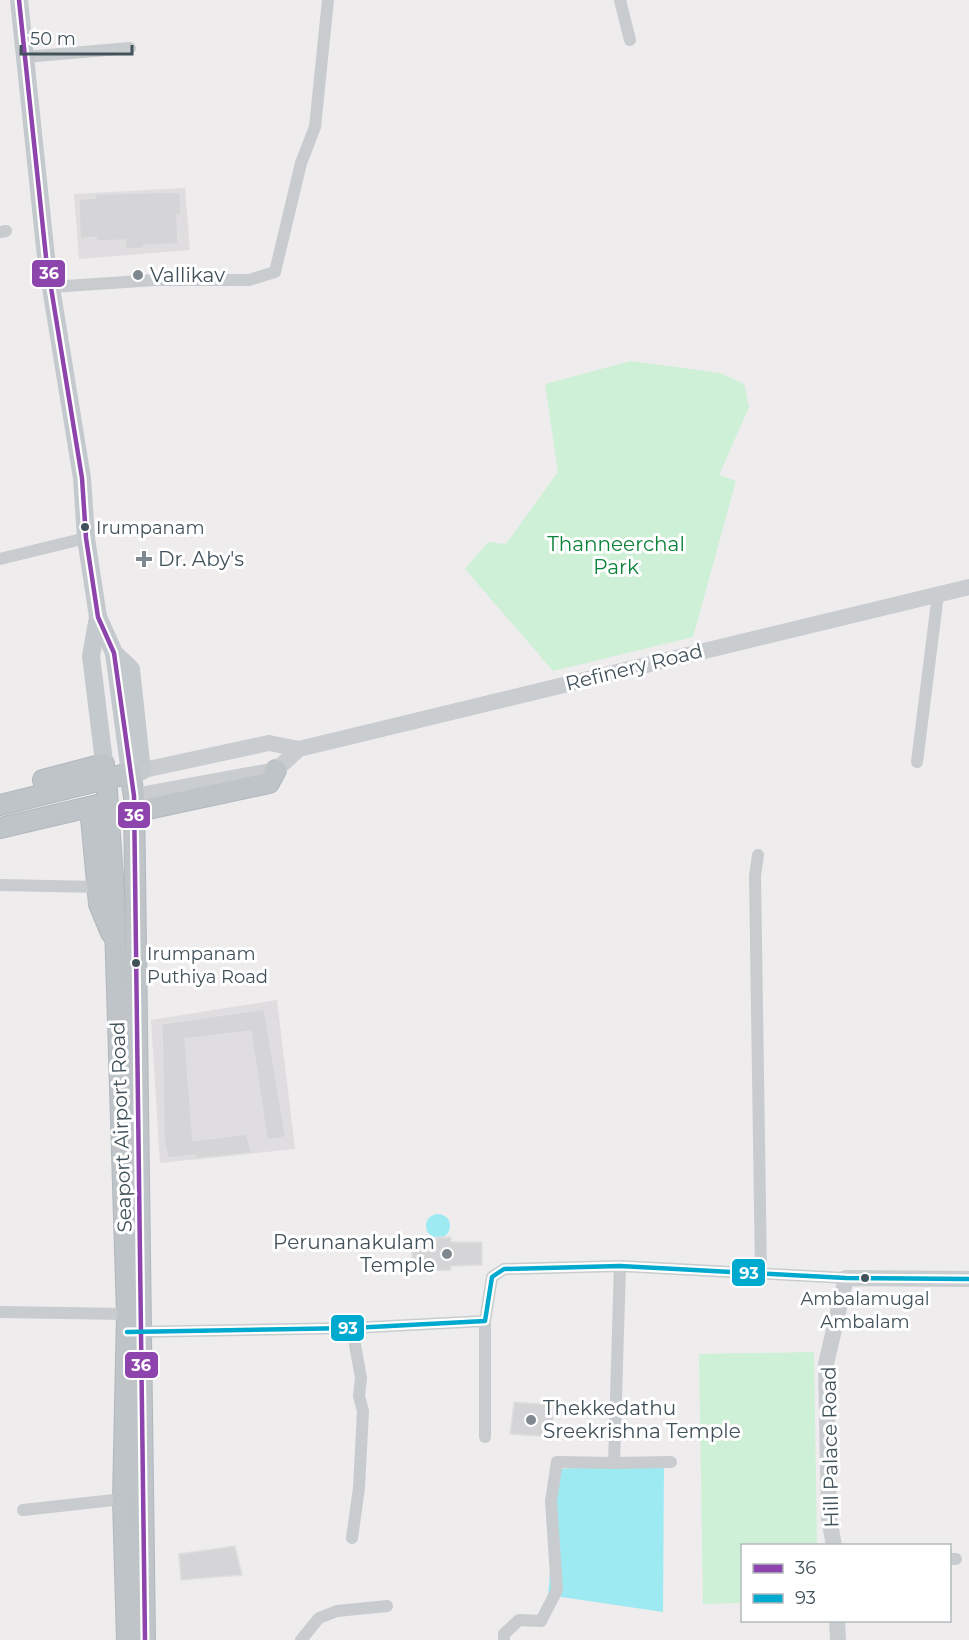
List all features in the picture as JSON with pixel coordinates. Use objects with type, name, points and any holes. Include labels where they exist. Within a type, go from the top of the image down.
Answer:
[{"type":"highway","points":[[0,828],[99,804],[134,804],[269,783],[276,770]]},
{"type":"highway","name":"Refinery Road","points":[[0,805],[105,771],[136,772]]},
{"type":"highway","points":[[0,792],[105,771]]},
{"type":"highway","name":"Seaport Airport Road","points":[[105,771],[99,804],[116,944],[145,1640]]},
{"type":"highway","name":"Seaport Airport Road","points":[[127,1640],[123,1499],[131,1326],[136,772]]},
{"type":"highway","points":[[99,804],[99,904],[116,944]]},
{"type":"main road","name":"Seaport Airport Road","points":[[19,0],[51,287],[82,478],[86,538],[98,617],[114,653],[136,772]]},
{"type":"main road","name":"Refinery Road","points":[[136,772],[268,743],[299,749],[969,587]]},
{"type":"main road","name":"Seaport Airport Road","points":[[98,617],[91,656],[105,771]]},
{"type":"main road","name":"Refinery Road","points":[[276,770],[299,749]]},
{"type":"main road","points":[[846,1278],[969,1279]]},
{"type":"main road","name":"Hill Palace Road","points":[[834,1544],[829,1518],[826,1364],[846,1278]]},
{"type":"main road","points":[[837,1622],[838,1640]]},
{"type":"street","points":[[51,287],[154,280],[249,280],[274,272],[301,163],[315,127],[328,0]]},
{"type":"street","points":[[620,0],[630,40]]},
{"type":"street","points":[[25,57],[130,48]]},
{"type":"street","points":[[0,559],[86,538]]},
{"type":"street","points":[[917,762],[938,594]]},
{"type":"street","points":[[758,855],[754,876],[761,1273]]},
{"type":"street","points":[[0,885],[98,887]]},
{"type":"street","points":[[614,1463],[620,1266]]},
{"type":"street","points":[[485,1437],[485,1321],[492,1277],[504,1269],[620,1266],[846,1278]]},
{"type":"street","points":[[0,1312],[131,1326],[352,1328],[485,1321]]},
{"type":"street","points":[[352,1328],[361,1378],[359,1396],[363,1411],[359,1488],[352,1538]]},
{"type":"street","points":[[504,1640],[504,1634],[519,1620],[541,1621],[557,1590],[551,1501],[557,1462],[671,1462]]},
{"type":"street","points":[[23,1510],[123,1499]]},
{"type":"street","points":[[301,1640],[319,1618],[337,1611],[387,1606]]},
{"type":"shaded area","points":[[185,188],[190,250],[79,259],[74,194]]},
{"type":"shaded area","points":[[277,1000],[295,1149],[160,1163],[151,1020]]},
{"type":"green space","name":"Thanneerchal Park","points":[[631,361],[720,373],[744,384],[749,407],[719,475],[736,481],[693,637],[553,671],[465,569],[488,542],[506,544],[558,472],[545,384]]},
{"type":"green space","points":[[814,1352],[817,1544],[741,1544],[741,1603],[703,1604],[699,1354]]},
{"type":"water","points":[[438,1214],[447,1217],[450,1226],[447,1235],[438,1238],[429,1235],[426,1226],[429,1217]]},
{"type":"water","points":[[664,1463],[663,1612],[548,1595],[559,1469]]},
{"type":"building","points":[[180,192],[181,214],[177,215],[178,244],[144,245],[144,248],[126,249],[125,240],[96,241],[96,237],[80,239],[79,199],[95,198],[95,194]]},
{"type":"building","points":[[264,1009],[286,1137],[267,1140],[251,1031],[185,1039],[193,1141],[247,1134],[251,1153],[195,1159],[196,1155],[168,1158],[164,1141],[162,1024]]},
{"type":"building","name":"Perunanakulam Temple","points":[[451,1237],[451,1242],[482,1242],[482,1265],[451,1266],[451,1270],[412,1271],[412,1238]]},
{"type":"building","name":"Thekkedathu Sreekrishna Temple","points":[[514,1402],[554,1405],[552,1437],[510,1434]]},
{"type":"building","points":[[235,1546],[242,1575],[181,1580],[179,1554]]},
{"type":"transit line","name":"36","points":[[19,0],[46,257],[82,478],[86,538],[98,617],[114,653],[134,796],[145,1640]]},
{"type":"transit line","name":"93","points":[[127,1332],[352,1328],[485,1321],[492,1277],[504,1269],[620,1266],[846,1278],[969,1279]]},
{"type":"place","name":"Vallikav","points":[[138,275]]},
{"type":"place","name":"Irumpanam","points":[[85,527]]},
{"type":"place","name":"Dr. Aby's","points":[[144,559]]},
{"type":"place","name":"Irumpanam Puthiya Road","points":[[136,963]]},
{"type":"place","name":"Perunanakulam Temple","points":[[447,1254]]},
{"type":"place","name":"Ambalamugal Ambalam","points":[[865,1278]]},
{"type":"place","name":"Thekkedathu Sreekrishna Temple","points":[[531,1420]]}]
